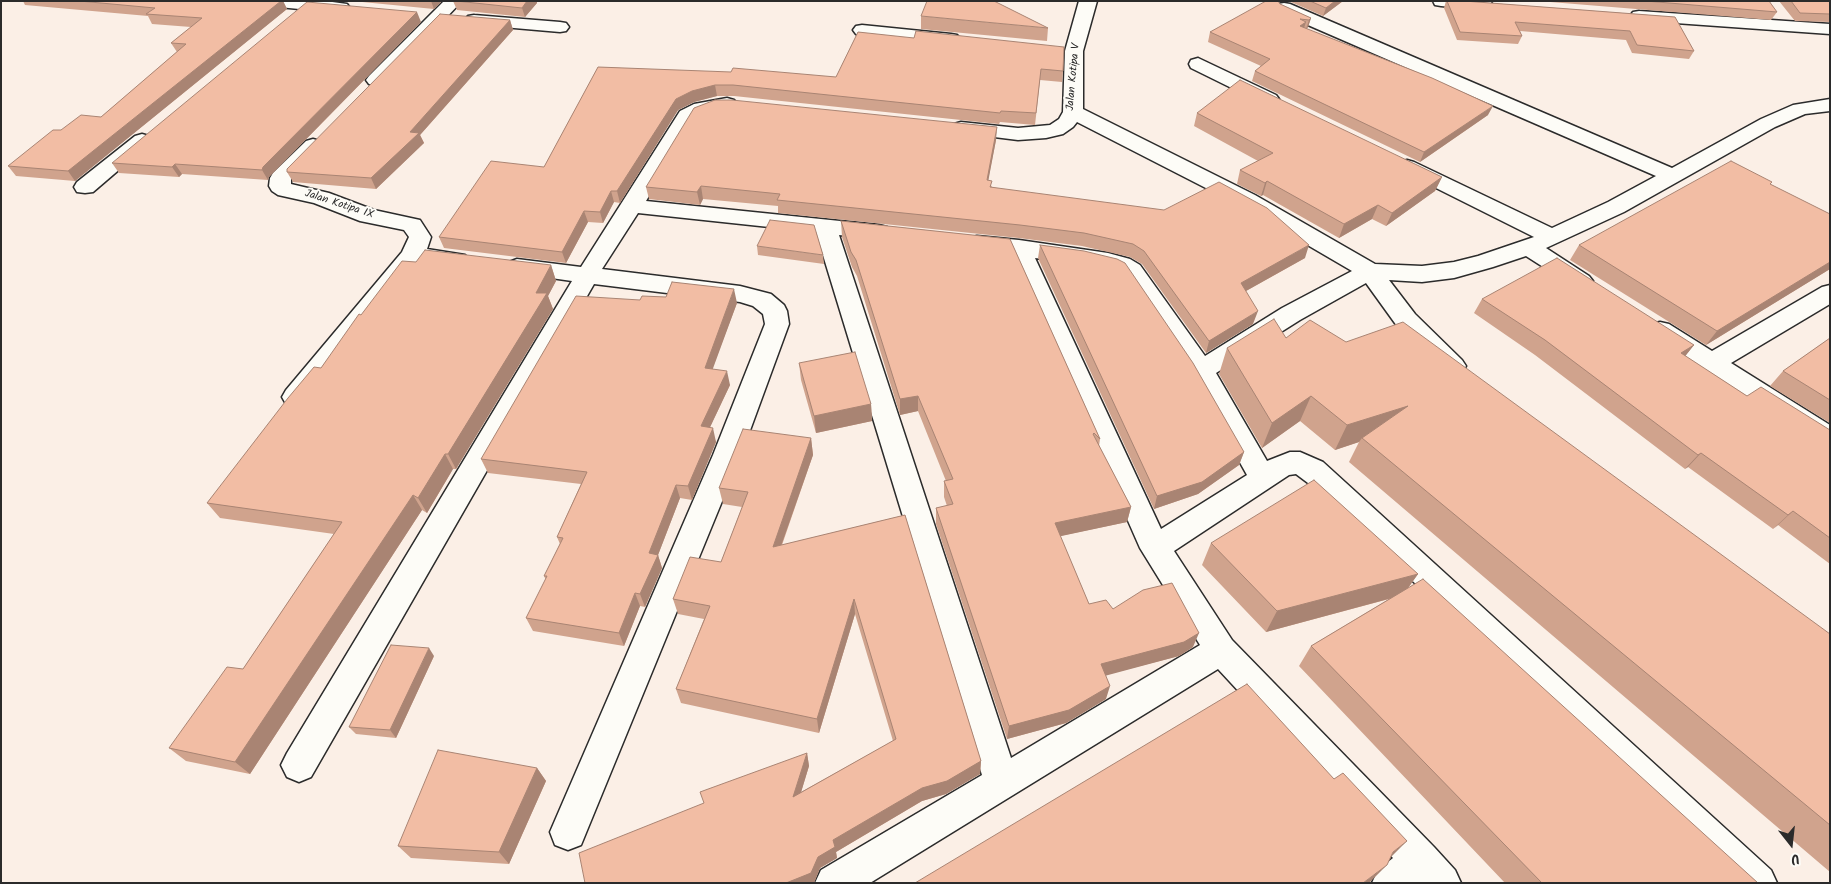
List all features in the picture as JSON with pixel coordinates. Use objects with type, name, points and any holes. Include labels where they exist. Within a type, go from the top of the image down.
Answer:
[{"type":"street","points":[[268,1],[308,3],[353,9]]},
{"type":"street","points":[[362,94],[428,16],[454,1]]},
{"type":"street","name":"Jalan Kotipa V","points":[[1069,118],[1074,51],[1088,1]]},
{"type":"street","points":[[1441,1],[1500,6]]},
{"type":"street","points":[[283,24],[308,3]]},
{"type":"street","points":[[1284,8],[1673,176]]},
{"type":"street","points":[[1773,8],[1789,28]]},
{"type":"street","points":[[1620,15],[1789,28],[1830,29]]},
{"type":"street","points":[[428,16],[560,27]]},
{"type":"street","points":[[862,30],[968,41]]},
{"type":"street","points":[[1055,49],[1074,51]]},
{"type":"street","points":[[1198,64],[1287,108]]},
{"type":"street","points":[[299,765],[587,276],[687,115],[701,108],[717,104],[744,105]]},
{"type":"street","points":[[1201,370],[1291,314],[1370,271],[1422,274],[1454,270],[1485,262],[1528,247],[1616,207],[1673,176],[1715,162],[1768,122],[1800,109],[1827,106]]},
{"type":"street","points":[[940,126],[1018,134],[1056,130],[1069,118],[1247,200],[1370,271],[1406,320],[1471,382]]},
{"type":"street","name":"Jalan Kotipa IX","points":[[328,129],[281,178],[280,186],[286,190],[321,198],[368,216],[412,225],[420,237],[413,254]]},
{"type":"street","points":[[85,187],[154,130]]},
{"type":"street","points":[[1393,159],[1552,237]]},
{"type":"street","points":[[632,206],[898,234]]},
{"type":"street","points":[[826,226],[1002,783]]},
{"type":"street","points":[[954,240],[1108,260],[1122,264],[1132,270],[1201,370],[1263,479]]},
{"type":"street","points":[[1019,247],[1155,548],[1221,650],[1431,871],[1391,883]]},
{"type":"street","points":[[1528,247],[1599,292]]},
{"type":"street","points":[[283,411],[413,254],[740,294],[762,300],[775,311],[777,324],[727,455],[568,832]]},
{"type":"street","points":[[1712,362],[1830,293]]},
{"type":"street","points":[[1639,317],[1830,438]]},
{"type":"street","points":[[1155,548],[1279,467],[1290,463],[1300,463],[1313,470],[1758,883]]},
{"type":"street","points":[[834,883],[1221,650]]},
{"type":"building","points":[[79,1],[281,1],[68,171],[8,166],[53,130],[61,130],[81,115],[101,117],[186,44],[171,43],[202,18],[146,14],[155,8]]},
{"type":"building","points":[[456,1],[527,1],[522,8]]},
{"type":"building","points":[[927,1],[994,1],[1048,28],[921,16]]},
{"type":"building","points":[[1266,1],[1278,1],[1280,4],[1311,18],[1309,20],[1300,19],[1306,22],[1300,26],[1432,78],[1493,106],[1424,152],[1255,71],[1270,59],[1210,32]]},
{"type":"building","points":[[1310,1],[1335,1],[1326,8]]},
{"type":"building","points":[[1447,1],[1675,17],[1694,51],[1637,45],[1630,31],[1515,22],[1522,36],[1460,32]]},
{"type":"building","points":[[1645,1],[1769,1],[1777,12]]},
{"type":"building","points":[[1791,1],[1830,1],[1830,14],[1800,13]]},
{"type":"building","points":[[307,2],[417,12],[262,170],[175,164],[172,167],[112,163]]},
{"type":"building","points":[[440,14],[510,20],[410,132],[419,133],[371,178],[287,172],[287,169]]},
{"type":"building","points":[[916,31],[1064,47],[1063,71],[1041,69],[1036,113],[1001,111],[1000,113],[733,85],[715,85],[692,91],[676,99],[617,191],[611,191],[600,212],[584,211],[562,252],[439,237],[491,161],[544,167],[598,67],[731,72],[733,68],[836,77],[858,32],[914,38]]},
{"type":"building","points":[[1240,80],[1442,177],[1392,213],[1378,205],[1344,224],[1267,181],[1265,183],[1240,170],[1273,153],[1197,113]]},
{"type":"building","points":[[715,100],[732,100],[997,127],[987,180],[992,181],[990,187],[1164,210],[1219,182],[1267,208],[1309,245],[1241,283],[1258,311],[1209,341],[1144,251],[1133,244],[1084,233],[1020,225],[777,200],[780,194],[701,186],[697,192],[646,187],[694,108]]},
{"type":"building","points":[[1731,161],[1772,182],[1770,184],[1830,214],[1830,262],[1717,331],[1579,245]]},
{"type":"building","points":[[770,220],[814,225],[823,255],[757,246]]},
{"type":"building","points":[[841,221],[1010,239],[1100,439],[1093,434],[1131,507],[1055,523],[1089,604],[1106,600],[1113,609],[1143,590],[1172,583],[1199,633],[1184,642],[1101,664],[1110,686],[1069,710],[1009,726],[936,508],[953,504],[944,481],[953,479],[918,396],[900,399],[856,260],[851,252]]},
{"type":"building","points":[[1040,245],[1084,251],[1117,259],[1125,263],[1193,363],[1244,452],[1202,482],[1157,496]]},
{"type":"building","points":[[425,250],[551,265],[536,293],[547,293],[448,454],[445,454],[418,498],[413,495],[235,762],[169,748],[227,667],[243,669],[342,522],[207,503],[314,367],[321,368],[359,314],[361,315],[402,261],[416,262]]},
{"type":"building","points":[[1557,258],[1694,345],[1681,353],[1747,396],[1761,387],[1830,430],[1830,538],[1793,511],[1788,515],[1701,453],[1698,455],[1545,340],[1482,299]]},
{"type":"building","points":[[672,282],[734,289],[705,368],[727,371],[701,426],[713,428],[688,486],[676,485],[649,553],[658,555],[640,594],[635,593],[619,633],[526,618],[563,538],[557,537],[587,472],[481,459],[576,296],[640,300],[642,296],[666,297]]},
{"type":"building","points":[[1274,319],[1286,338],[1310,320],[1346,342],[1403,322],[1830,634],[1830,825],[1362,438],[1408,406],[1347,425],[1311,396],[1272,423],[1227,348]]},
{"type":"building","points":[[1830,338],[1830,400],[1783,371]]},
{"type":"building","points":[[855,352],[871,404],[814,416],[799,363]]},
{"type":"building","points":[[743,429],[811,438],[773,547],[905,515],[981,761],[947,781],[922,788],[833,840],[835,847],[818,857],[811,873],[786,883],[585,883],[579,853],[704,803],[700,792],[807,753],[793,797],[896,739],[854,599],[817,719],[676,689],[710,606],[673,599],[690,557],[721,562],[748,492],[719,488]]},
{"type":"building","points":[[1314,480],[1418,574],[1277,611],[1211,543]]},
{"type":"building","points":[[1423,579],[1758,883],[1542,883],[1311,646]]},
{"type":"building","points":[[391,645],[429,648],[390,730],[349,727]]},
{"type":"building","points":[[1247,684],[1334,779],[1343,773],[1407,841],[1393,852],[1387,865],[1363,883],[915,883]]},
{"type":"building","points":[[438,750],[537,768],[499,852],[398,846]]}]
